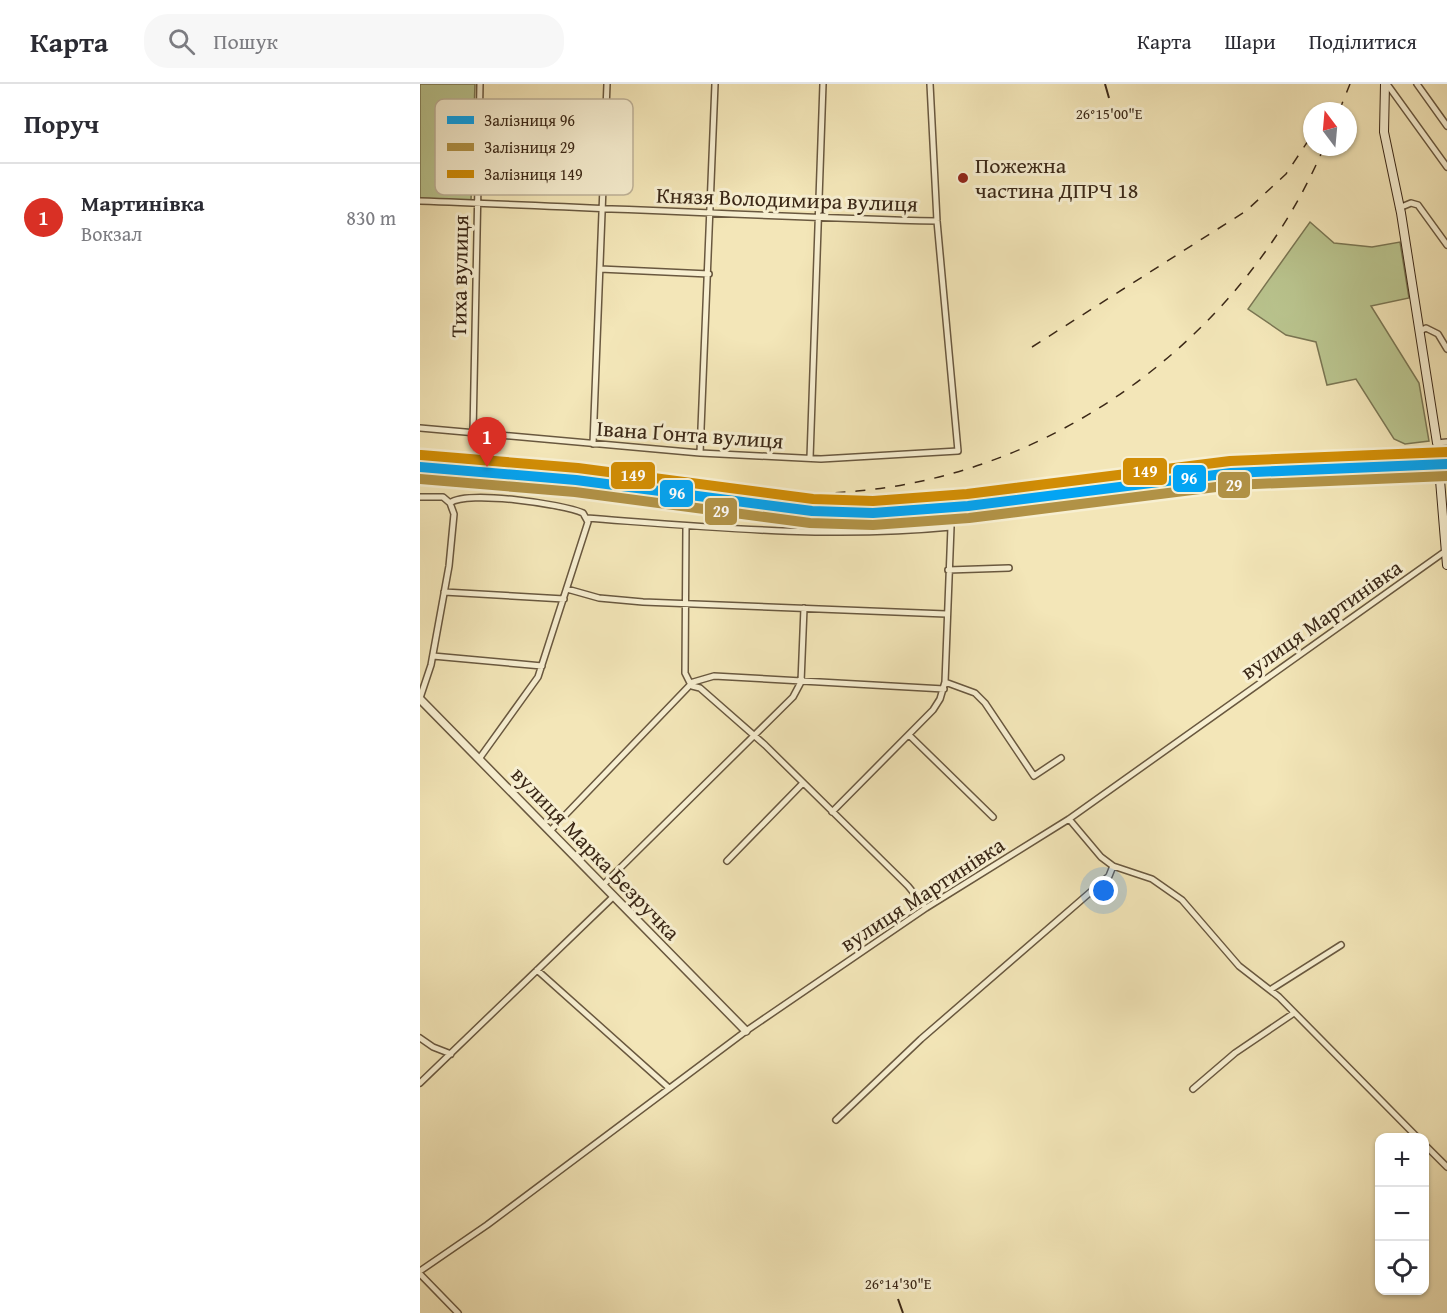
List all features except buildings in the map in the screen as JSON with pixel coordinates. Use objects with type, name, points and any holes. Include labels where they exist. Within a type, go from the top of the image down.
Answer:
[{"type":"main road","points":[[1386,84],[1384,132],[1420,331],[1437,443]]},
{"type":"main road","points":[[1440,480],[1447,565]]},
{"type":"street","name":"Тиха вулиця","points":[[480,84],[480,99]]},
{"type":"street","points":[[607,84],[607,99]]},
{"type":"street","points":[[700,453],[712,215],[715,84]]},
{"type":"street","points":[[810,458],[823,84]]},
{"type":"street","points":[[930,84],[937,221]]},
{"type":"street","points":[[1386,84],[1447,167]]},
{"type":"street","points":[[1417,84],[1447,126]]},
{"type":"street","name":"Тиха вулиця","points":[[472,433],[477,195]]},
{"type":"street","points":[[593,444],[603,195]]},
{"type":"street","name":"Князя Володимира вулиця","points":[[420,201],[603,207],[712,215],[937,221]]},
{"type":"street","points":[[1399,208],[1411,203],[1418,205],[1447,245]]},
{"type":"street","name":"Івана Ґонта вулиця","points":[[420,428],[700,453],[810,458],[838,459],[958,451],[937,221]]},
{"type":"street","points":[[600,269],[709,274]]},
{"type":"street","points":[[1420,331],[1426,328],[1434,331],[1447,349]]},
{"type":"street","points":[[1437,443],[1447,442]]},
{"type":"street","points":[[420,497],[443,497],[450,503],[454,514],[433,656],[420,699]]},
{"type":"street","points":[[450,503],[459,498],[474,498],[544,504],[573,509],[586,518],[686,527],[814,533],[904,532],[951,527],[945,614],[944,685],[933,710],[832,812]]},
{"type":"street","points":[[479,759],[538,677],[587,527],[586,518]]},
{"type":"street","points":[[686,527],[684,673],[691,684],[700,687],[754,735],[908,886],[926,908]]},
{"type":"street","name":"вулиця Мартинівка","points":[[420,1272],[487,1225],[746,1031],[926,908],[1069,819],[1446,550]]},
{"type":"street","points":[[948,570],[1009,568]]},
{"type":"street","points":[[567,589],[599,598],[685,604],[945,614]]},
{"type":"street","points":[[444,592],[564,599]]},
{"type":"street","points":[[603,885],[793,697],[801,682],[804,608]]},
{"type":"street","points":[[433,656],[542,666]]},
{"type":"street","points":[[550,831],[691,684],[714,676],[801,682],[944,685],[975,693],[985,702],[1034,776],[1061,758]]},
{"type":"street","name":"вулиця Марка Безручка","points":[[420,699],[746,1031]]},
{"type":"street","points":[[909,735],[993,817]]},
{"type":"street","points":[[726,861],[803,783]]},
{"type":"street","points":[[1069,819],[1101,857],[1113,866],[1152,879],[1182,900],[1226,952],[1294,1013],[1414,1133]]},
{"type":"street","points":[[836,1120],[981,986],[1109,876],[1113,866]]},
{"type":"street","points":[[420,1083],[614,896]]},
{"type":"street","points":[[1270,990],[1341,945]]},
{"type":"street","points":[[537,970],[669,1088]]},
{"type":"street","points":[[1193,1089],[1234,1053],[1294,1013]]},
{"type":"street","points":[[420,1038],[433,1047],[451,1054]]},
{"type":"street","points":[[1429,1148],[1447,1167]]},
{"type":"street","points":[[420,1272],[458,1313]]},
{"type":"green space","points":[[420,84],[475,84],[474,99],[435,99],[435,195],[471,195],[471,200],[420,199]]},
{"type":"green space","points":[[1310,222],[1334,243],[1372,247],[1400,242],[1409,298],[1371,306],[1419,383],[1429,441],[1405,444],[1394,439],[1356,379],[1327,385],[1316,342],[1286,335],[1248,309]]},
{"type":"railway","points":[[1343,102],[1350,84]]},
{"type":"railway","points":[[1032,347],[1246,211],[1286,174],[1303,148]]},
{"type":"railway","points":[[576,480],[716,492],[822,493],[857,491],[932,479],[1004,456],[1073,424],[1137,382],[1195,333],[1246,277],[1290,215],[1320,156]]},
{"type":"railway","points":[[760,501],[870,508],[925,505],[1034,494],[1229,469],[1447,459]]},
{"type":"rail line","name":"149","points":[[421,455],[578,468],[813,499],[873,501],[967,494],[1230,461],[1447,452]]},
{"type":"rail line","name":"96","points":[[420,467],[576,480],[812,511],[873,513],[968,506],[1231,473],[1447,464]]},
{"type":"rail line","name":"29","points":[[420,479],[575,492],[810,523],[873,525],[969,518],[1232,485],[1447,476]]},
{"type":"place","name":"Пожежна частина ДПРЧ 18","points":[[963,178]]},
{"type":"place","name":"Мартинівка","points":[[487,467]]}]
